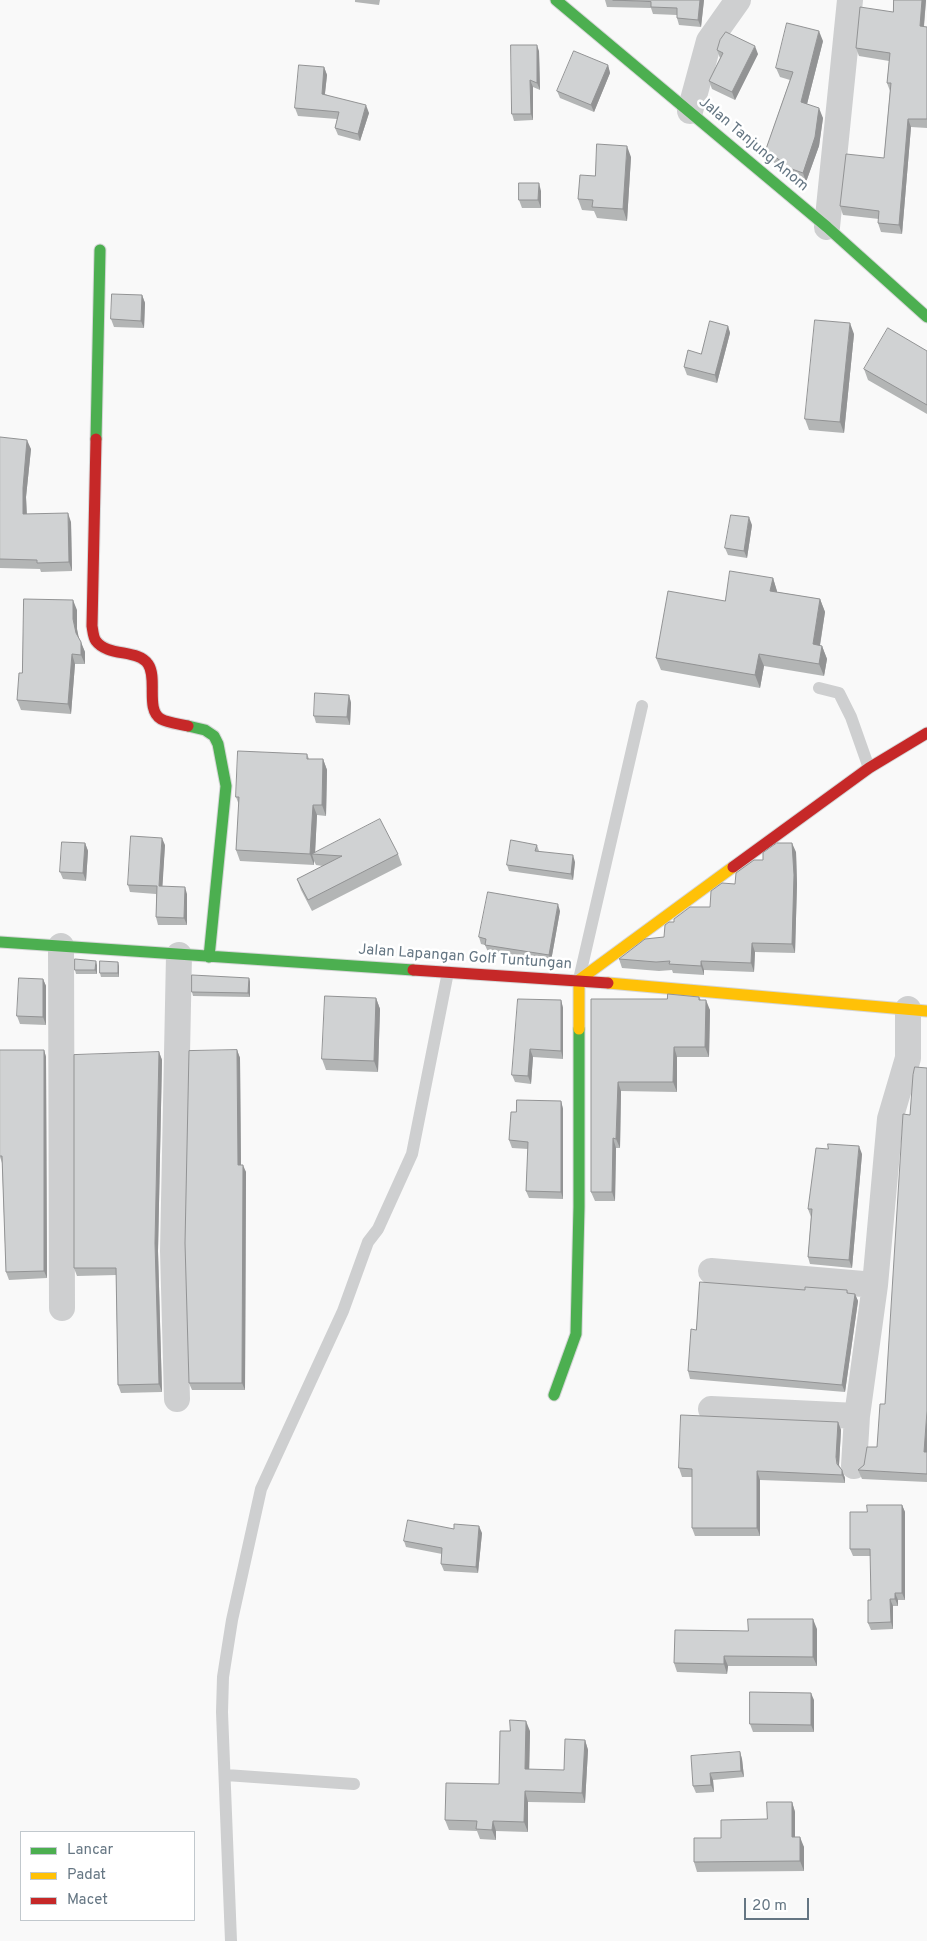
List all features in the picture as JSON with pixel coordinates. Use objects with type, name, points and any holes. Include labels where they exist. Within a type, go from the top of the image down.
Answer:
[{"type":"street","name":"Jalan Tanjung Anom","points":[[556,0],[826,227],[927,317]]},
{"type":"street","points":[[690,111],[709,41],[738,0]]},
{"type":"street","points":[[826,227],[850,0]]},
{"type":"street","points":[[100,250],[92,626],[95,640],[105,649],[138,657],[148,663],[152,673],[153,705],[161,719],[205,730],[214,736],[218,744],[226,786],[209,958]]},
{"type":"street","points":[[554,1395],[576,1334],[579,1207],[579,980],[869,768],[927,733]]},
{"type":"street","name":"Jalan Lapangan Golf Tuntungan","points":[[0,942],[209,958],[579,980],[918,1010]]},
{"type":"street","points":[[61,946],[62,1308]]},
{"type":"street","points":[[177,1399],[173,1251],[179,955]]},
{"type":"street","points":[[854,1466],[857,1416],[875,1285],[890,1119],[908,1058],[918,1010]]},
{"type":"street","points":[[711,1271],[875,1285]]},
{"type":"street","points":[[711,1409],[857,1416]]},
{"type":"lane","points":[[819,688],[838,692],[840,695],[869,768]]},
{"type":"lane","points":[[579,980],[642,706]]},
{"type":"lane","points":[[232,1941],[222,1712],[223,1677],[232,1620],[261,1489],[342,1311],[368,1242],[378,1229],[412,1154],[448,972]]},
{"type":"lane","points":[[226,1774],[354,1784]]},
{"type":"building","points":[[613,0],[700,0],[698,20],[677,18],[677,8],[651,7],[651,2]]},
{"type":"building","points":[[894,0],[922,0],[920,26],[927,27],[927,119],[908,119],[899,225],[878,223],[879,211],[840,206],[846,154],[884,158],[891,83],[887,83],[890,53],[856,48],[860,7],[893,12]]},
{"type":"building","points":[[787,23],[819,31],[801,102],[819,108],[815,137],[803,173],[789,168],[766,149],[793,72],[776,68]]},
{"type":"building","points":[[726,32],[755,46],[732,92],[709,81],[723,53],[717,50],[720,40]]},
{"type":"building","points":[[511,45],[537,45],[537,83],[530,80],[531,114],[512,114]]},
{"type":"building","points":[[574,51],[608,65],[591,105],[557,91]]},
{"type":"building","points":[[299,65],[324,67],[322,94],[366,105],[358,134],[335,128],[339,112],[295,108]]},
{"type":"building","points":[[597,144],[627,146],[623,209],[592,207],[593,200],[578,199],[580,175],[595,176]]},
{"type":"building","points":[[519,183],[539,183],[538,200],[519,200]]},
{"type":"building","points":[[112,294],[142,295],[141,321],[111,319]]},
{"type":"building","points":[[815,320],[850,323],[840,422],[805,419]]},
{"type":"building","points":[[710,321],[728,326],[715,375],[684,367],[688,350],[701,354]]},
{"type":"building","points":[[888,328],[927,351],[927,405],[864,369]]},
{"type":"building","points":[[0,437],[27,440],[23,514],[68,513],[69,562],[37,563],[37,560],[0,559]]},
{"type":"building","points":[[731,515],[749,517],[744,551],[725,548]]},
{"type":"building","points":[[730,571],[773,578],[770,591],[820,599],[813,644],[822,646],[819,664],[759,654],[755,675],[656,658],[668,591],[725,601]]},
{"type":"building","points":[[24,599],[73,600],[73,619],[76,633],[81,642],[81,655],[72,654],[68,704],[17,700],[19,673],[22,673]]},
{"type":"building","points":[[315,693],[349,695],[347,717],[314,716]]},
{"type":"building","points":[[238,751],[307,754],[307,759],[323,759],[322,805],[313,805],[310,854],[236,850],[239,797],[236,797]]},
{"type":"building","points":[[380,819],[398,854],[308,900],[297,879],[342,856],[312,854]]},
{"type":"building","points":[[131,836],[162,838],[159,886],[185,887],[184,918],[156,917],[157,886],[128,885]]},
{"type":"building","points":[[511,840],[537,845],[535,851],[573,855],[571,874],[507,865]]},
{"type":"building","points":[[62,842],[85,843],[83,873],[60,872]]},
{"type":"building","points":[[777,843],[792,843],[794,875],[792,944],[752,943],[751,963],[701,961],[701,966],[669,964],[670,961],[656,962],[619,959],[645,939],[664,937],[665,925],[669,922],[674,922],[674,919],[690,907],[710,907],[711,891],[722,883],[735,884],[736,873],[754,860],[763,860],[763,853]]},
{"type":"building","points":[[488,892],[558,904],[549,955],[485,945],[486,939],[479,937]]},
{"type":"building","points":[[75,959],[96,961],[95,970],[75,970]]},
{"type":"building","points":[[100,961],[118,962],[118,973],[100,973]]},
{"type":"building","points":[[192,975],[249,978],[248,993],[192,992]]},
{"type":"building","points":[[19,978],[43,979],[43,1017],[17,1016]]},
{"type":"building","points":[[668,994],[699,997],[699,1000],[706,1000],[705,1047],[674,1047],[673,1082],[618,1082],[616,1139],[613,1138],[612,1192],[591,1192],[591,999],[667,999]]},
{"type":"building","points":[[325,996],[376,998],[374,1061],[322,1059]]},
{"type":"building","points":[[518,999],[561,1000],[561,1051],[530,1049],[528,1076],[512,1075]]},
{"type":"building","points":[[0,1050],[44,1050],[44,1271],[6,1272],[2,1156],[0,1156]]},
{"type":"building","points":[[237,1050],[238,1165],[243,1165],[242,1383],[189,1383],[185,1243],[189,1051]]},
{"type":"building","points":[[159,1052],[155,1243],[159,1384],[118,1385],[116,1268],[74,1268],[74,1055]]},
{"type":"building","points":[[915,1067],[927,1068],[927,1411],[924,1452],[927,1452],[927,1474],[858,1470],[864,1465],[867,1447],[877,1447],[880,1404],[885,1404],[903,1114],[910,1115]]},
{"type":"building","points":[[517,1100],[561,1101],[561,1192],[526,1191],[528,1142],[509,1140],[511,1112],[516,1112]]},
{"type":"building","points":[[828,1144],[859,1146],[849,1260],[808,1257],[812,1209],[808,1209],[816,1148],[828,1149]]},
{"type":"building","points":[[700,1282],[805,1290],[805,1287],[847,1290],[847,1293],[855,1294],[842,1385],[688,1371],[691,1329],[696,1330]]},
{"type":"building","points":[[681,1415],[838,1422],[836,1457],[837,1464],[842,1470],[842,1475],[757,1471],[757,1528],[692,1528],[692,1469],[679,1468]]},
{"type":"building","points":[[867,1505],[902,1505],[902,1593],[895,1593],[895,1599],[890,1599],[891,1622],[868,1623],[868,1600],[871,1600],[870,1549],[850,1549],[850,1512],[867,1512]]},
{"type":"building","points":[[408,1520],[454,1529],[454,1524],[479,1526],[476,1567],[441,1564],[442,1548],[404,1541]]},
{"type":"building","points":[[748,1619],[813,1619],[813,1657],[724,1656],[724,1664],[674,1663],[675,1630],[748,1631]]},
{"type":"building","points":[[750,1692],[811,1693],[811,1725],[750,1724]]},
{"type":"building","points":[[510,1720],[526,1721],[525,1769],[564,1770],[565,1739],[585,1740],[582,1793],[525,1791],[524,1822],[493,1821],[492,1830],[476,1829],[477,1821],[445,1820],[446,1783],[499,1784],[500,1731],[510,1731]]},
{"type":"building","points":[[740,1752],[741,1771],[710,1773],[711,1785],[693,1786],[691,1756]]},
{"type":"building","points":[[767,1802],[792,1802],[792,1837],[800,1837],[800,1861],[694,1862],[694,1838],[721,1838],[721,1820],[767,1819]]},
{"type":"traffic: fast","points":[[556,0],[827,227],[927,317]]},
{"type":"traffic: fast","points":[[96,439],[100,250]]},
{"type":"traffic: fast","points":[[188,726],[205,730],[214,736],[218,744],[226,786],[209,957]]},
{"type":"traffic: fast","points":[[0,942],[413,970]]},
{"type":"traffic: fast","points":[[554,1395],[576,1334],[579,1207],[579,1029]]},
{"type":"traffic: slow","points":[[579,1029],[579,980],[733,867]]},
{"type":"traffic: slow","points":[[608,983],[927,1011]]},
{"type":"traffic: jam","points":[[96,439],[92,626],[94,638],[101,646],[143,659],[151,670],[152,701],[156,715],[161,719],[188,726]]},
{"type":"traffic: jam","points":[[733,867],[869,768],[927,733]]},
{"type":"traffic: jam","points":[[413,970],[608,983]]}]
